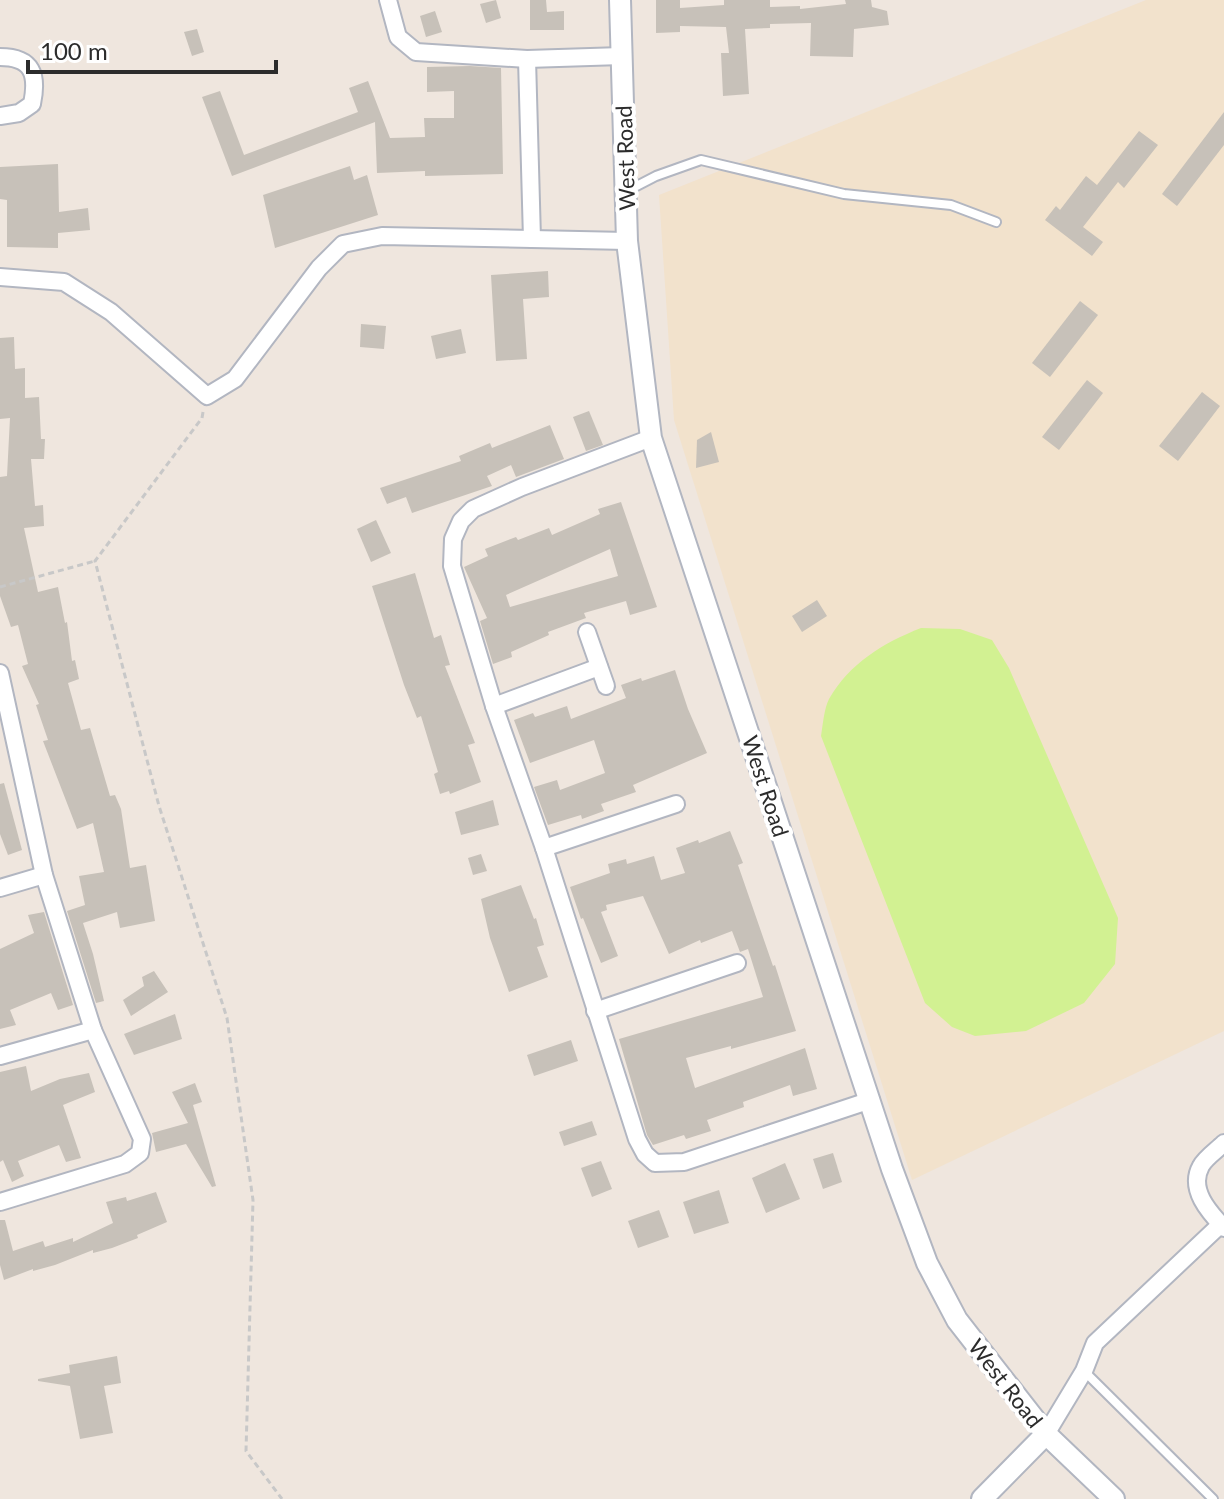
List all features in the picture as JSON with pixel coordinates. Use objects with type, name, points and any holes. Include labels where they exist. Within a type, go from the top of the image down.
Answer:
[{"type":"street","points":[[388,0],[398,37],[416,52],[527,59],[622,56]]},
{"type":"street","name":"West Road","points":[[620,0],[627,241],[651,438],[892,1169],[927,1263],[957,1320],[1046,1434],[1114,1499]]},
{"type":"street","points":[[0,57],[17,57],[30,67],[36,84],[32,104],[19,113],[0,116]]},
{"type":"street","points":[[527,59],[532,239]]},
{"type":"street","points":[[0,277],[64,282],[111,312],[207,396],[235,379],[319,268],[343,244],[382,236],[627,241]]},
{"type":"street","points":[[651,438],[473,509],[461,521],[453,539],[452,566],[494,706],[544,848],[637,1139],[645,1154],[655,1163],[684,1162],[871,1100]]},
{"type":"street","points":[[587,632],[606,686]]},
{"type":"street","points":[[494,706],[599,667]]},
{"type":"street","points":[[0,673],[44,875],[93,1030],[142,1139],[140,1153],[125,1164],[0,1202]]},
{"type":"street","points":[[544,848],[676,804]]},
{"type":"street","points":[[0,888],[44,875]]},
{"type":"street","points":[[595,1011],[737,963]]},
{"type":"street","points":[[0,1056],[93,1030]]},
{"type":"street","points":[[982,1499],[1046,1434],[1084,1371],[1095,1343],[1222,1226],[1199,1197],[1198,1184],[1201,1166],[1224,1143]]},
{"type":"lane","points":[[627,191],[656,176],[701,160],[844,194],[951,205],[996,222]]},
{"type":"lane","points":[[1084,1371],[1213,1499]]},
{"type":"path","points":[[0,587],[95,561],[202,418],[207,396]]},
{"type":"path","points":[[95,561],[159,806],[227,1018],[253,1200],[246,1451],[282,1499]]},
{"type":"shaded area","points":[[1146,0],[1224,0],[1224,1031],[912,1180],[674,420],[659,195]]},
{"type":"green space","points":[[921,628],[960,629],[992,640],[1009,668],[1118,918],[1115,964],[1084,1003],[1026,1031],[975,1036],[952,1027],[925,1003],[821,736],[827,703],[847,675],[881,648]]},
{"type":"building","points":[[496,0],[501,18],[486,23],[480,4]]},
{"type":"building","points":[[530,0],[546,0],[547,12],[564,11],[564,30],[530,30]]},
{"type":"building","points":[[656,0],[680,0],[680,8],[724,5],[724,0],[770,0],[770,7],[800,6],[800,9],[846,4],[845,0],[871,0],[872,7],[887,11],[889,25],[854,29],[853,57],[810,56],[811,23],[770,24],[770,28],[745,29],[749,94],[723,96],[721,53],[729,53],[726,27],[680,26],[680,32],[656,33]]},
{"type":"building","points":[[435,11],[442,32],[426,37],[420,16]]},
{"type":"building","points":[[197,29],[204,52],[192,56],[184,32]]},
{"type":"building","points":[[427,67],[501,68],[503,174],[425,176],[425,171],[377,173],[375,122],[232,176],[202,97],[220,91],[244,155],[358,112],[349,88],[368,81],[390,138],[425,137],[424,118],[454,118],[454,91],[427,92]]},
{"type":"building","points":[[1224,112],[1224,145],[1177,206],[1162,194]]},
{"type":"building","points":[[1139,131],[1158,145],[1124,188],[1118,182],[1083,227],[1103,242],[1092,256],[1045,220],[1056,206],[1060,210],[1086,176],[1097,185]]},
{"type":"building","points":[[58,164],[59,212],[88,208],[90,230],[58,233],[58,248],[7,247],[7,200],[0,199],[0,167]]},
{"type":"building","points":[[350,166],[354,180],[367,175],[378,215],[275,248],[263,195]]},
{"type":"building","points":[[548,271],[549,297],[523,299],[527,359],[496,361],[491,275]]},
{"type":"building","points":[[1080,301],[1098,315],[1050,377],[1032,363]]},
{"type":"building","points":[[361,324],[386,326],[384,349],[360,347]]},
{"type":"building","points":[[461,329],[466,353],[436,359],[431,336]]},
{"type":"building","points":[[14,337],[15,369],[25,368],[25,398],[39,397],[41,439],[45,439],[44,459],[31,459],[35,506],[43,505],[44,526],[24,528],[38,592],[58,587],[72,661],[75,660],[79,679],[68,683],[81,730],[90,728],[110,796],[115,795],[121,809],[130,868],[146,865],[155,921],[120,928],[117,912],[83,923],[104,1001],[96,1003],[67,911],[85,905],[79,876],[104,872],[93,823],[77,829],[43,741],[48,740],[36,705],[39,704],[22,666],[28,664],[18,625],[11,627],[0,596],[0,477],[7,476],[10,418],[0,419],[0,338]]},
{"type":"building","points":[[1087,380],[1103,393],[1059,450],[1042,437]]},
{"type":"building","points":[[1202,392],[1220,406],[1178,461],[1159,446]]},
{"type":"building","points":[[589,411],[603,445],[586,451],[573,417]]},
{"type":"building","points":[[550,425],[564,459],[516,477],[511,465],[487,476],[492,486],[412,513],[406,497],[387,504],[380,488],[461,461],[459,456],[490,443],[492,448]]},
{"type":"building","points":[[711,432],[719,462],[696,468],[697,440]]},
{"type":"building","points":[[621,502],[657,607],[630,615],[626,601],[584,613],[586,618],[548,632],[549,635],[511,652],[512,657],[493,664],[480,621],[487,618],[464,567],[488,556],[485,549],[549,528],[552,535],[600,514],[598,509]],"holes":[[[610,549],[618,576],[510,607],[506,595]]]},
{"type":"building","points":[[376,520],[391,553],[371,562],[357,529]]},
{"type":"building","points":[[415,573],[434,638],[441,635],[450,665],[445,666],[475,743],[468,745],[481,782],[450,794],[449,791],[440,794],[434,774],[438,772],[421,716],[417,718],[404,685],[372,586]]},
{"type":"building","points":[[817,600],[827,616],[802,632],[792,616]]},
{"type":"building","points":[[675,670],[707,753],[633,785],[636,792],[601,804],[604,811],[582,819],[581,815],[548,825],[534,787],[557,780],[560,790],[605,773],[594,740],[530,763],[514,720],[533,713],[535,717],[567,706],[571,719],[626,698],[621,685]]},
{"type":"building","points":[[4,783],[22,850],[8,855],[0,834],[0,784]]},
{"type":"building","points":[[493,800],[499,825],[461,835],[455,812]]},
{"type":"building","points":[[730,831],[743,863],[738,865],[796,1031],[686,1058],[695,1088],[805,1048],[817,1089],[793,1096],[790,1085],[743,1102],[744,1107],[707,1120],[711,1131],[686,1139],[684,1135],[653,1145],[647,1135],[619,1039],[763,997],[748,949],[740,952],[732,931],[701,943],[700,940],[669,954],[643,896],[606,905],[607,910],[601,912],[618,956],[601,963],[570,887],[610,873],[608,864],[626,859],[627,864],[654,856],[661,880],[685,873],[676,848]]},
{"type":"building","points":[[481,854],[487,871],[473,875],[468,858]]},
{"type":"building","points":[[521,885],[544,945],[537,947],[548,977],[509,992],[490,938],[481,899]]},
{"type":"building","points":[[44,912],[73,1005],[58,1010],[51,993],[10,1010],[16,1025],[0,1029],[0,949],[34,933],[28,915]]},
{"type":"building","points":[[154,971],[168,992],[131,1016],[123,1000],[144,986],[142,977]]},
{"type":"building","points":[[175,1014],[182,1039],[134,1055],[124,1034]]},
{"type":"building","points":[[571,1040],[578,1061],[534,1076],[527,1055]]},
{"type":"building","points":[[26,1066],[31,1091],[60,1079],[89,1073],[95,1092],[63,1105],[81,1158],[66,1162],[59,1145],[18,1161],[24,1176],[12,1182],[3,1160],[0,1162],[0,1072]]},
{"type":"building","points":[[195,1083],[202,1102],[193,1105],[216,1186],[212,1187],[186,1144],[156,1152],[152,1133],[188,1123],[172,1092]]},
{"type":"building","points":[[592,1121],[597,1135],[564,1146],[559,1132]]},
{"type":"building","points":[[833,1153],[842,1182],[823,1189],[813,1159]]},
{"type":"building","points":[[601,1161],[612,1189],[592,1197],[581,1168]]},
{"type":"building","points":[[785,1163],[800,1199],[766,1213],[752,1178]]},
{"type":"building","points":[[719,1190],[729,1223],[694,1234],[683,1202]]},
{"type":"building","points":[[156,1192],[167,1222],[112,1248],[93,1253],[93,1250],[4,1280],[0,1265],[0,1220],[5,1220],[13,1251],[43,1241],[45,1247],[73,1238],[73,1242],[113,1223],[106,1202],[126,1197],[127,1201]]},
{"type":"building","points":[[659,1210],[669,1237],[638,1248],[628,1221]]},
{"type":"building","points":[[117,1356],[121,1383],[104,1386],[113,1433],[80,1439],[70,1386],[38,1379],[70,1373],[69,1365]]}]
